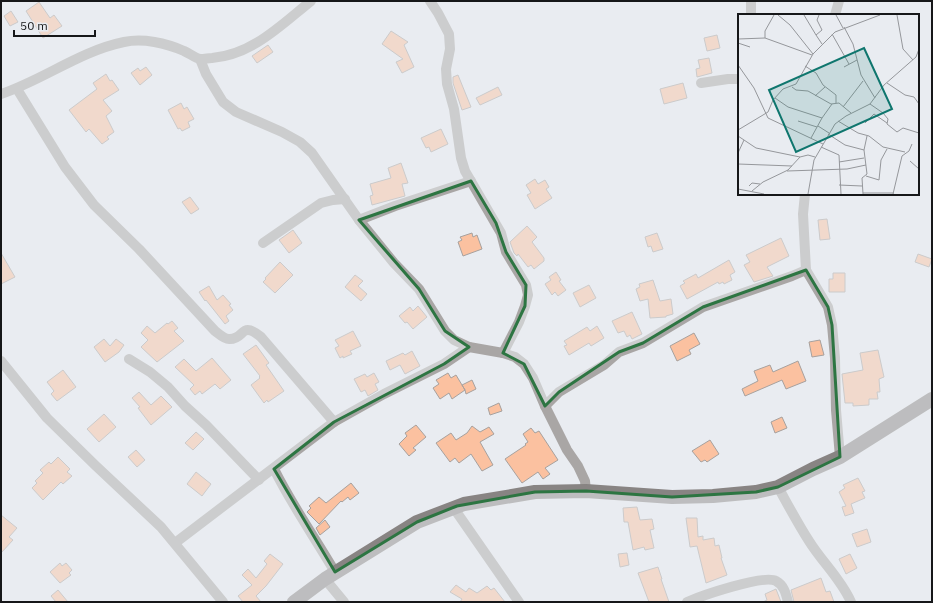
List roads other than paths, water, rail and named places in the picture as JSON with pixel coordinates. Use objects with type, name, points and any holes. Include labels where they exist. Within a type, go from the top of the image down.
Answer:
[{"type":"street","points":[[1,94],[18,88],[88,54],[123,42],[138,40],[157,43],[182,50],[200,59],[222,57],[244,51],[274,31],[310,1]]},
{"type":"street","points":[[430,1],[449,34],[450,49],[446,69],[447,84],[454,109],[461,158],[465,171],[496,223],[501,233],[506,252],[526,285],[528,295],[525,306],[519,322],[503,353]]},
{"type":"street","points":[[751,1],[751,14]]},
{"type":"street","points":[[834,14],[840,1]]},
{"type":"street","points":[[200,59],[206,74],[223,102],[236,112],[282,132],[300,142],[312,153],[346,199],[359,220],[394,263],[419,290],[445,331],[454,340],[469,347],[503,353],[524,364],[567,450],[578,466],[585,481],[586,491]]},
{"type":"street","points":[[701,83],[738,79]]},
{"type":"street","points":[[18,88],[65,167],[94,205],[139,249],[220,334],[230,339],[236,338],[246,331],[253,330],[261,337],[334,422]]},
{"type":"street","points":[[359,220],[471,181]]},
{"type":"street","points":[[805,195],[803,214],[806,270],[828,307],[832,325],[840,457]]},
{"type":"street","points":[[263,243],[321,203],[346,199]]},
{"type":"street","points":[[545,406],[559,392],[604,365],[619,352],[644,343],[703,307],[806,270]]},
{"type":"street","points":[[175,543],[334,422],[384,394],[444,364],[469,347]]},
{"type":"street","points":[[130,359],[150,372],[168,387],[259,480]]},
{"type":"street","points":[[1,361],[47,418],[161,527],[223,602]]},
{"type":"street","points":[[294,602],[330,576],[417,522],[464,504],[535,492],[586,491],[672,497],[713,496],[756,492],[778,487],[840,457],[932,399]]},
{"type":"street","points":[[274,469],[285,491],[316,539],[330,576],[344,602]]},
{"type":"street","points":[[778,487],[809,541],[841,583],[851,602]]},
{"type":"street","points":[[453,508],[519,602]]},
{"type":"street","points":[[687,602],[729,588],[769,580],[778,582],[784,588],[788,602]]}]
